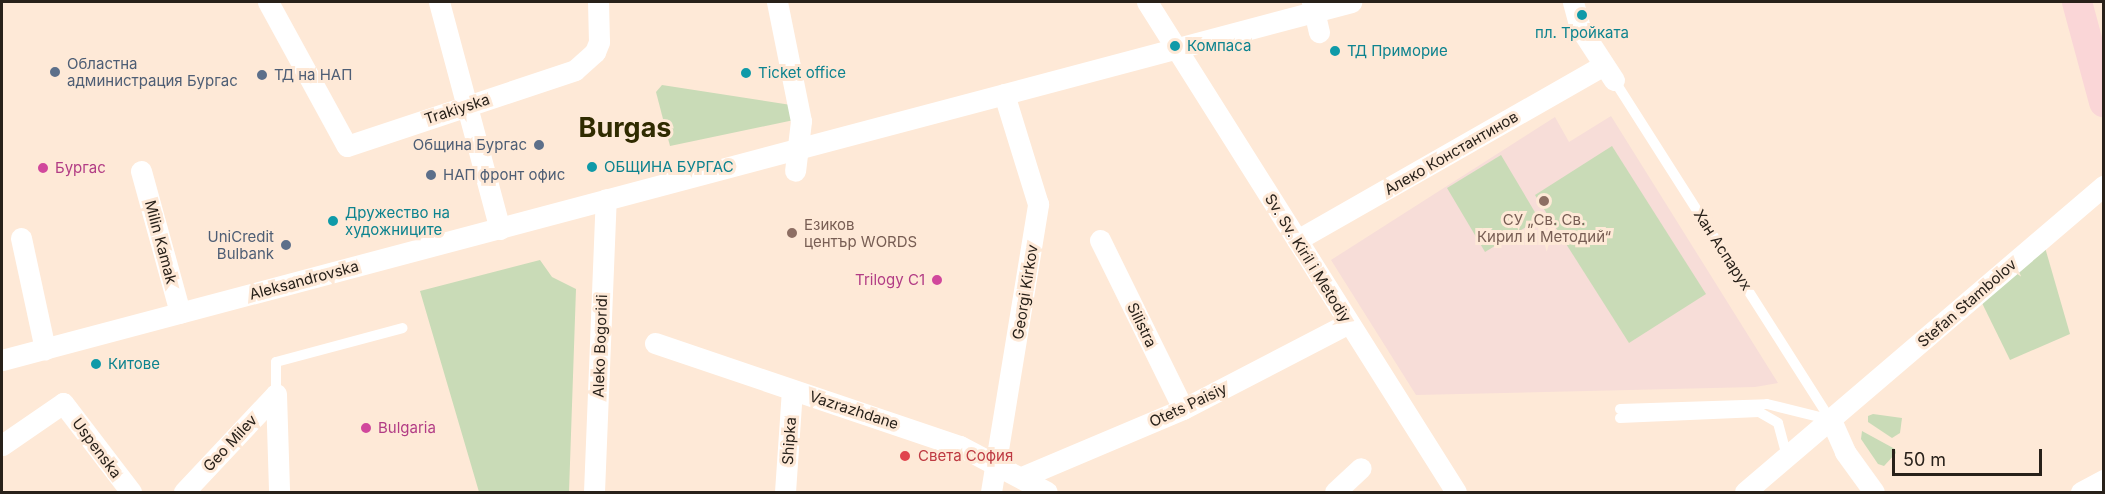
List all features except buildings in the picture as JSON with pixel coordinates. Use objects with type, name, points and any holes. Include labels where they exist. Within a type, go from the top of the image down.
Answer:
[{"type":"street","name":"Trakiyska","points":[[268,2],[348,146],[566,74],[595,52],[600,33],[598,2]]},
{"type":"street","points":[[439,2],[500,229]]},
{"type":"street","points":[[777,2],[801,121],[795,160]]},
{"type":"street","name":"Sv. Sv. Kiril i Metodiy","points":[[1147,2],[1349,323],[1448,488]]},
{"type":"street","name":"Aleksandrovska","points":[[2,360],[606,199],[795,160],[1004,94],[1175,46],[1315,15],[1352,2]]},
{"type":"street","points":[[1573,2],[1580,28],[1609,73]]},
{"type":"street","points":[[2077,2],[2103,102]]},
{"type":"street","name":"Алеко Константинов","points":[[1297,240],[1609,73]]},
{"type":"street","name":"Georgi Kirkov","points":[[991,492],[1038,204],[1004,94]]},
{"type":"street","name":"Milin Kamak","points":[[141,171],[180,313]]},
{"type":"street","name":"Stefan Stambolov","points":[[1745,492],[2103,185]]},
{"type":"street","name":"Aleko Bogoridi","points":[[594,492],[606,199]]},
{"type":"street","points":[[21,238],[45,349]]},
{"type":"street","name":"Silistra","points":[[1100,240],[1183,409]]},
{"type":"street","name":"Otets Paisiy","points":[[1022,477],[1183,409],[1349,323]]},
{"type":"street","name":"Vazrazhdane","points":[[655,343],[960,446],[1047,492]]},
{"type":"street","name":"Shipka","points":[[785,492],[792,390]]},
{"type":"street","points":[[276,394],[279,492]]},
{"type":"street","name":"Geo Milev","points":[[184,492],[276,394]]},
{"type":"street","name":"Uspenska","points":[[2,446],[63,403],[131,492]]},
{"type":"street","points":[[1831,420],[1845,452],[1874,492]]},
{"type":"street","points":[[1335,492],[1361,468]]},
{"type":"street","points":[[2081,492],[2103,480]]},
{"type":"lane","name":"Хан Аспарух","points":[[1609,73],[1831,420]]},
{"type":"lane","points":[[276,394],[276,362],[403,328]]},
{"type":"lane","points":[[1787,458],[1777,422],[1759,412],[1620,413],[1767,404],[1831,420]]},
{"type":"shaded area","name":"СУ „Св. Св. Кирил и Методий“","points":[[1611,116],[1778,383],[1755,387],[1416,395],[1331,260],[1555,117],[1569,142]]},
{"type":"green space","points":[[662,85],[791,105],[794,120],[670,146],[656,92]]},
{"type":"green space","points":[[1612,146],[1706,294],[1629,343],[1535,195]]},
{"type":"green space","points":[[1501,155],[1539,219],[1485,252],[1447,188]]},
{"type":"green space","points":[[2044,244],[2070,334],[2010,360],[1982,303]]},
{"type":"green space","points":[[540,260],[552,277],[576,289],[569,492],[479,492],[420,291]]},
{"type":"green space","points":[[1873,414],[1902,418],[1900,433],[1892,438],[1868,422],[1868,416]]},
{"type":"green space","points":[[1862,431],[1895,449],[1896,453],[1884,466],[1878,464],[1861,439]]},
{"type":"place","name":"пл. Тройката","points":[[1582,15]]},
{"type":"place","name":"Компаса","points":[[1175,46]]},
{"type":"place","name":"ТД Приморие","points":[[1335,51]]},
{"type":"place","name":"Областна администрация Бургас","points":[[55,72]]},
{"type":"place","name":"Ticket office","points":[[746,73]]},
{"type":"place","name":"ТД на НАП","points":[[262,75]]},
{"type":"place","name":"Община Бургас","points":[[539,145]]},
{"type":"place","name":"ОБЩИНА БУРГАС","points":[[592,167]]},
{"type":"place","name":"Бургас","points":[[43,168]]},
{"type":"place","name":"НАП фронт офис","points":[[431,175]]},
{"type":"place","name":"СУ „Св. Св. Кирил и Методий“","points":[[1544,201]]},
{"type":"place","name":"Дружество на художниците","points":[[333,221]]},
{"type":"place","name":"Езиков център WORDS","points":[[792,233]]},
{"type":"place","name":"UniCredit Bulbank","points":[[286,245]]},
{"type":"place","name":"Trilogy C1","points":[[937,280]]},
{"type":"place","name":"Китове","points":[[96,364]]},
{"type":"place","name":"Bulgaria","points":[[366,428]]},
{"type":"place","name":"Света София","points":[[905,456]]},
{"type":"district","name":"Burgas","points":[[625,128]]}]
